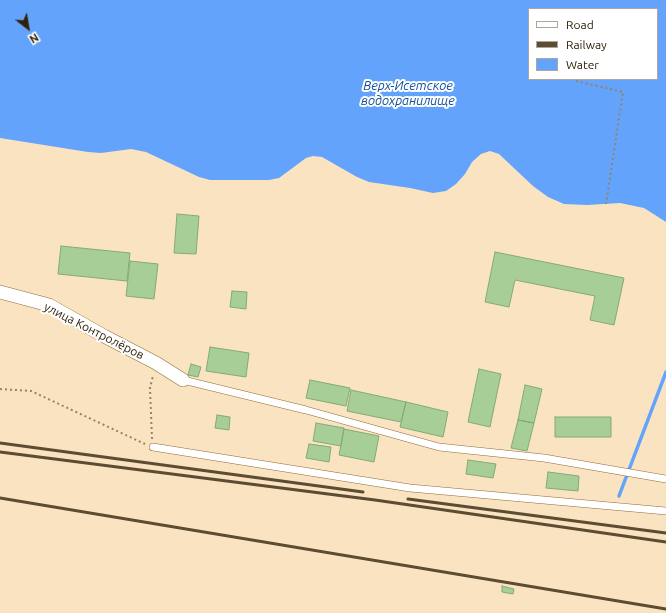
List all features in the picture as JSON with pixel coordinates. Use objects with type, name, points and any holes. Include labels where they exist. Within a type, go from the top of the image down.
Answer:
[{"type":"street","name":"улица Контролёров","points":[[0,292],[49,305],[156,363],[183,380]]},
{"type":"lane","points":[[183,380],[306,410],[439,447],[544,458],[666,479]]},
{"type":"lane","points":[[153,447],[410,488],[666,511]]},
{"type":"path","points":[[576,82],[623,92],[606,204]]},
{"type":"path","points":[[0,389],[31,391],[153,447],[150,388],[156,363]]},
{"type":"water","name":"Верх-Исетское водохранилище","points":[[0,0],[666,0],[666,222],[644,208],[620,203],[587,205],[564,204],[548,197],[533,186],[499,154],[490,151],[481,154],[472,162],[465,174],[456,184],[446,191],[433,193],[369,182],[357,177],[322,157],[313,156],[306,158],[279,178],[269,180],[210,180],[199,177],[146,152],[131,149],[101,153],[0,138]]},
{"type":"building","points":[[177,214],[199,216],[196,254],[174,253]]},
{"type":"building","points":[[61,246],[130,253],[127,281],[58,274]]},
{"type":"building","points":[[495,252],[624,278],[614,325],[590,320],[595,296],[515,280],[509,307],[485,302]]},
{"type":"building","points":[[130,261],[158,264],[154,299],[126,296]]},
{"type":"building","points":[[232,291],[247,292],[246,309],[230,307]]},
{"type":"building","points":[[210,347],[249,353],[246,377],[206,371]]},
{"type":"building","points":[[191,364],[201,367],[198,377],[188,375]]},
{"type":"building","points":[[479,369],[501,374],[490,427],[468,422]]},
{"type":"building","points":[[310,380],[350,388],[346,406],[306,398]]},
{"type":"building","points":[[525,385],[542,389],[534,423],[518,420]]},
{"type":"building","points":[[351,390],[406,402],[401,422],[347,411]]},
{"type":"building","points":[[406,402],[448,412],[443,437],[400,427]]},
{"type":"building","points":[[217,415],[230,417],[229,430],[215,428]]},
{"type":"building","points":[[555,417],[611,417],[611,437],[555,437]]},
{"type":"building","points":[[518,420],[534,423],[527,451],[511,448]]},
{"type":"building","points":[[316,423],[344,428],[341,446],[313,441]]},
{"type":"building","points":[[344,429],[379,436],[374,462],[339,455]]},
{"type":"building","points":[[309,444],[331,447],[329,462],[306,458]]},
{"type":"building","points":[[468,460],[496,464],[493,478],[466,474]]},
{"type":"building","points":[[548,472],[579,476],[578,491],[546,488]]},
{"type":"building","points":[[502,586],[514,589],[513,594],[502,592]]},
{"type":"waterway","points":[[619,496],[666,372]]},
{"type":"railway","points":[[0,443],[363,492]]},
{"type":"railway","points":[[0,452],[375,500],[666,542]]},
{"type":"railway","points":[[0,498],[666,609]]},
{"type":"railway","points":[[408,499],[666,533]]}]
